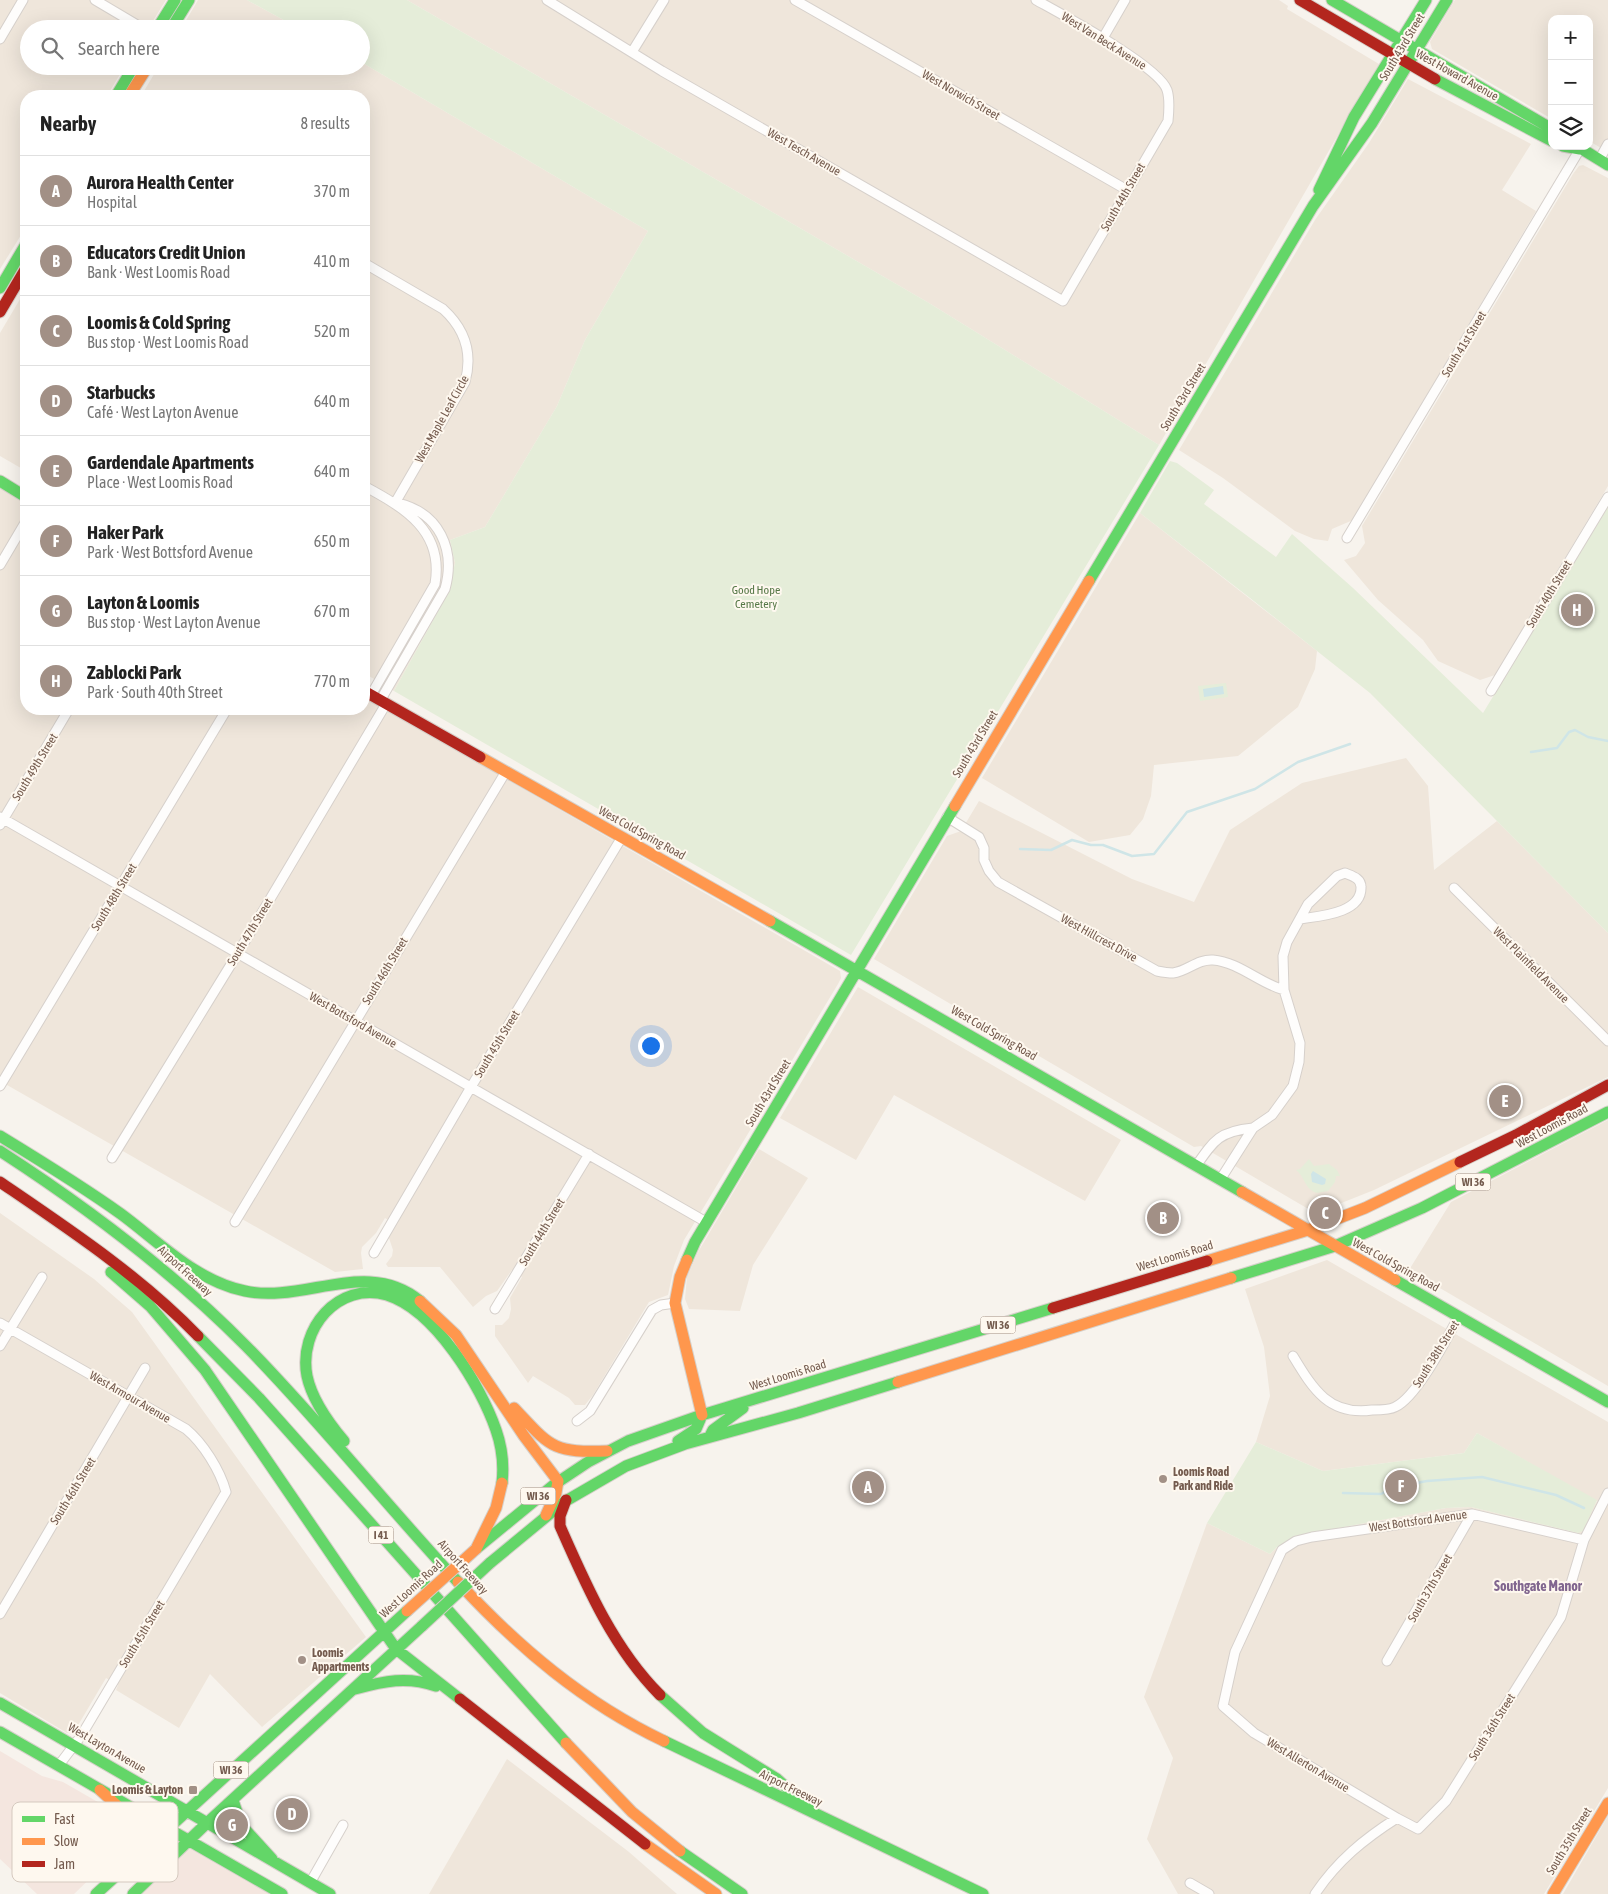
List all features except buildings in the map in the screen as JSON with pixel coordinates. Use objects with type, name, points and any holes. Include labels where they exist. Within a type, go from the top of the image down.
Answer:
[{"type":"main road","points":[[163,20],[175,0]]},
{"type":"main road","points":[[177,20],[189,0]]},
{"type":"main road","name":"West Howard Avenue","points":[[1300,0],[1461,94],[1548,139]]},
{"type":"main road","name":"West Howard Avenue","points":[[1332,0],[1548,127]]},
{"type":"main road","name":"South 43rd Street","points":[[1313,206],[1326,172],[1339,146],[1426,0]]},
{"type":"main road","name":"South 43rd Street","points":[[702,1415],[675,1303],[684,1266],[706,1222],[1313,206],[1358,145],[1446,0]]},
{"type":"main road","points":[[120,90],[129,75]]},
{"type":"main road","points":[[133,90],[142,75]]},
{"type":"main road","points":[[1582,150],[1604,162]]},
{"type":"main road","points":[[0,288],[20,254]]},
{"type":"main road","points":[[0,312],[20,278]]},
{"type":"main road","points":[[0,481],[20,493]]},
{"type":"main road","name":"West Cold Spring Road","points":[[375,698],[505,773],[858,970],[1334,1246],[1608,1402]]},
{"type":"main road","name":"West Loomis Road","points":[[178,1818],[476,1549],[558,1481],[607,1451],[702,1415],[1308,1230],[1365,1208],[1516,1135],[1608,1085]]},
{"type":"main road","name":"West Loomis Road","points":[[178,1852],[208,1822],[490,1563],[546,1515],[566,1500],[603,1478],[661,1452],[710,1436],[748,1428],[1334,1246],[1422,1208],[1532,1153],[1608,1112]]},
{"type":"main road","points":[[0,1136],[81,1186],[188,1267],[230,1287],[247,1291],[285,1293],[365,1280],[393,1284],[406,1289],[424,1302],[442,1319],[495,1390],[519,1429],[558,1481],[556,1493],[546,1515]]},
{"type":"main road","name":"Airport Freeway","points":[[0,1151],[97,1216],[138,1247],[246,1346],[488,1616],[551,1670],[601,1706],[653,1736],[983,1894]]},
{"type":"main road","points":[[4,1185],[25,1209],[81,1248],[123,1282],[150,1306],[188,1348],[383,1633],[396,1648],[448,1692],[661,1856],[716,1894]]},
{"type":"main road","name":"I 41","points":[[4,1185],[83,1238],[150,1291],[184,1322],[259,1398],[566,1743],[632,1812],[666,1842],[742,1894]]},
{"type":"main road","points":[[421,1541],[406,1514],[328,1421],[310,1385],[305,1353],[310,1333],[326,1309],[349,1295],[375,1293],[388,1295],[412,1306],[436,1330],[487,1406],[500,1443],[502,1479],[498,1504],[476,1549]]},
{"type":"main road","points":[[1012,1320],[1021,1343]]},
{"type":"main road","points":[[495,1390],[546,1441],[574,1451],[607,1451]]},
{"type":"main road","points":[[710,1436],[713,1430],[728,1417],[764,1396]]},
{"type":"main road","points":[[661,1452],[696,1429],[702,1415]]},
{"type":"main road","points":[[566,1500],[560,1516],[560,1526],[601,1614],[623,1651],[653,1688],[704,1734],[788,1787],[817,1816]]},
{"type":"main road","points":[[355,1689],[389,1679],[407,1677],[424,1681],[448,1692]]},
{"type":"main road","name":"West Layton Avenue","points":[[0,1703],[173,1802]]},
{"type":"main road","points":[[0,1732],[120,1802]]},
{"type":"main road","points":[[100,1790],[113,1802]]},
{"type":"main road","points":[[233,1800],[235,1810],[244,1830],[272,1859]]},
{"type":"main road","name":"South 35th Street","points":[[1553,1894],[1608,1803]]},
{"type":"main road","name":"West Layton Avenue","points":[[178,1805],[330,1894]]},
{"type":"main road","points":[[178,1836],[282,1894]]},
{"type":"main road","name":"West Loomis Road","points":[[96,1894],[109,1882]]},
{"type":"main road","name":"West Loomis Road","points":[[133,1894],[146,1882]]},
{"type":"street","points":[[0,39],[23,0]]},
{"type":"street","points":[[95,0],[129,20]]},
{"type":"street","name":"West Tesch Avenue","points":[[548,0],[632,52],[1063,301]]},
{"type":"street","points":[[632,52],[664,0]]},
{"type":"street","name":"West Norwich Street","points":[[795,0],[1127,190]]},
{"type":"street","name":"West Van Beck Avenue","points":[[1036,0],[1103,38],[1148,68],[1167,88]]},
{"type":"street","points":[[1103,38],[1125,0]]},
{"type":"street","name":"South 44th Street","points":[[1063,301],[1168,121],[1167,88]]},
{"type":"street","points":[[1604,162],[1608,144]]},
{"type":"street","name":"South 41st Street","points":[[1347,538],[1577,150]]},
{"type":"street","name":"West Maple Leaf Circle","points":[[370,268],[448,314],[461,329],[469,356],[469,369],[465,382],[395,503]]},
{"type":"street","points":[[370,489],[395,503],[425,530],[432,542],[438,567],[435,584],[375,698]]},
{"type":"street","name":"South 40th Street","points":[[1491,691],[1608,497]]},
{"type":"street","points":[[375,698],[445,589],[450,560],[442,536],[433,523],[411,506],[395,503]]},
{"type":"street","points":[[0,564],[20,531]]},
{"type":"street","points":[[435,584],[445,589]]},
{"type":"street","name":"South 49th Street","points":[[1,820],[65,715]]},
{"type":"street","name":"South 48th Street","points":[[0,1086],[223,715]]},
{"type":"street","name":"South 47th Street","points":[[112,1158],[238,953],[366,715]]},
{"type":"street","name":"South 46th Street","points":[[235,1222],[354,1020],[505,773]]},
{"type":"street","name":"West Hillcrest Drive","points":[[947,817],[979,837],[984,848],[984,860],[988,872],[998,882],[1157,971],[1173,973],[1197,962],[1211,960],[1228,963],[1268,985],[1284,990]]},
{"type":"street","name":"West Bottsford Avenue","points":[[1,820],[238,953],[706,1222]]},
{"type":"street","name":"South 45th Street","points":[[374,1253],[471,1087],[622,837]]},
{"type":"street","points":[[1220,1180],[1253,1128],[1272,1114],[1293,1086],[1299,1062],[1298,1034],[1284,990],[1283,956],[1287,942],[1300,918],[1316,894],[1336,876],[1345,873],[1358,880],[1362,886],[1361,892],[1353,904],[1343,911],[1300,918]]},
{"type":"street","name":"West Plainfield Avenue","points":[[1454,888],[1608,1041]]},
{"type":"street","points":[[1196,1166],[1213,1142],[1221,1135],[1233,1130],[1253,1128]]},
{"type":"street","name":"South 44th Street","points":[[495,1310],[589,1154]]},
{"type":"street","points":[[0,1346],[42,1277]]},
{"type":"street","points":[[577,1421],[590,1411],[652,1310],[661,1304],[675,1303]]},
{"type":"street","name":"South 38th Street","points":[[1293,1356],[1313,1389],[1336,1407],[1363,1412],[1395,1408],[1420,1383],[1459,1316]]},
{"type":"street","name":"West Armour Avenue","points":[[0,1323],[129,1396],[195,1437],[222,1481],[226,1492],[222,1501]]},
{"type":"street","name":"South 46th Street","points":[[0,1614],[145,1368]]},
{"type":"street","name":"South 36th Street","points":[[1397,1818],[1418,1829],[1446,1801],[1561,1617],[1584,1540],[1608,1493]]},
{"type":"street","name":"South 45th Street","points":[[59,1765],[75,1745],[222,1501]]},
{"type":"street","name":"West Bottsford Avenue","points":[[1223,1706],[1235,1652],[1282,1550],[1296,1541],[1312,1537],[1472,1514],[1584,1540]]},
{"type":"street","name":"South 37th Street","points":[[1387,1661],[1472,1514]]},
{"type":"street","name":"West Allerton Avenue","points":[[1223,1706],[1254,1733],[1397,1818]]},
{"type":"street","points":[[1315,1894],[1350,1852],[1397,1818]]},
{"type":"street","points":[[310,1883],[343,1825]]},
{"type":"street","points":[[1190,1883],[1209,1894]]},
{"type":"shaded area","points":[[0,0],[166,0],[154,20],[20,20],[20,75],[120,75],[111,90],[20,90],[20,237],[0,269]]},
{"type":"shaded area","points":[[198,0],[247,0],[284,20],[186,20]]},
{"type":"shaded area","points":[[407,0],[1279,0],[1288,6],[1287,9],[1379,64],[1159,445],[929,303]]},
{"type":"shaded area","points":[[1455,0],[1608,0],[1608,152],[1593,143],[1593,15],[1548,15],[1548,117],[1432,49],[1430,42]]},
{"type":"shaded area","points":[[370,67],[648,231],[585,340],[557,406],[485,527],[450,540],[455,563],[447,595],[394,691],[370,677],[370,90],[145,90],[154,75],[370,75]]},
{"type":"shaded area","points":[[1408,79],[1531,144],[1502,190],[1536,211],[1353,520],[1332,529],[1328,541],[1314,539],[1295,531],[1223,478],[1179,450],[1315,220],[1369,143]]},
{"type":"shaded area","points":[[1583,165],[1608,178],[1608,486],[1495,675],[1480,680],[1438,661],[1423,640],[1378,600],[1344,560],[1356,556],[1365,543],[1362,526],[1573,174],[1579,166]]},
{"type":"shaded area","points":[[20,299],[20,468],[0,456],[0,333]]},
{"type":"shaded area","points":[[0,488],[20,500],[20,715],[370,715],[370,700],[840,971],[841,978],[684,1240],[674,1266],[668,1295],[649,1302],[593,1395],[585,1405],[575,1405],[569,1398],[533,1376],[528,1383],[495,1336],[495,1325],[502,1325],[509,1318],[511,1309],[510,1298],[522,1277],[512,1270],[497,1291],[486,1296],[473,1307],[440,1267],[388,1267],[386,1264],[392,1256],[393,1250],[388,1235],[395,1224],[385,1218],[376,1233],[362,1247],[363,1269],[335,1272],[0,1081]]},
{"type":"shaded area","points":[[1140,513],[1317,651],[1315,669],[1298,707],[1238,756],[1154,765],[1151,796],[1143,819],[1130,835],[1089,842],[982,778]]},
{"type":"shaded area","points":[[1223,686],[1224,694],[1204,697],[1203,689]]},
{"type":"shaded area","points":[[1406,758],[1428,786],[1434,870],[1497,821],[1608,933],[1608,1077],[1374,1190],[1324,1210],[1310,1210],[1201,1146],[1194,1147],[874,959],[947,836],[961,831],[979,801],[1132,879],[1194,902],[1230,830],[1302,783]]},
{"type":"shaded area","points":[[858,987],[1121,1140],[1085,1201],[894,1095],[856,1160],[780,1118]]},
{"type":"shaded area","points":[[1608,1120],[1608,1386],[1409,1270],[1451,1202]]},
{"type":"shaded area","points":[[759,1149],[808,1178],[753,1265],[740,1311],[689,1309],[685,1299],[687,1277],[698,1252]]},
{"type":"shaded area","points":[[1313,1171],[1326,1179],[1325,1184],[1312,1182],[1311,1174]]},
{"type":"shaded area","points":[[0,1213],[94,1279],[132,1312],[366,1637],[262,1727],[210,1674],[179,1728],[116,1690],[118,1685],[106,1678],[74,1732],[67,1733],[0,1693]]},
{"type":"shaded area","points":[[1327,1260],[1608,1422],[1608,1788],[1544,1894],[1178,1894],[1147,1839],[1173,1758],[1144,1697],[1207,1523],[1270,1554],[1277,1547],[1295,1536],[1446,1508],[1471,1507],[1578,1533],[1597,1501],[1477,1433],[1464,1453],[1323,1471],[1256,1442],[1270,1396],[1264,1347],[1245,1289]]},
{"type":"shaded area","points":[[0,1751],[42,1776],[63,1782],[98,1802],[12,1802],[12,1870],[0,1859]]},
{"type":"shaded area","points":[[507,1759],[629,1852],[677,1894],[429,1894]]},
{"type":"shaded area","points":[[1608,1816],[1608,1894],[1563,1894]]},
{"type":"shaded area","points":[[189,1842],[282,1894],[137,1894],[149,1882],[178,1882],[178,1853]]},
{"type":"shaded area","points":[[24,1882],[86,1882],[74,1894],[37,1894]]},
{"type":"green space","name":"Good Hope Cemetery","points":[[247,0],[407,0],[929,303],[1159,445],[851,955],[394,691],[447,595],[455,563],[450,540],[485,527],[557,406],[585,340],[648,231],[370,67],[370,20],[284,20]]},
{"type":"green space","points":[[1170,461],[1177,463],[1214,490],[1204,504],[1276,557],[1292,534],[1353,588],[1483,713],[1608,507],[1608,933],[1370,693],[1140,513]]},
{"type":"green space","points":[[1226,683],[1228,697],[1200,701],[1198,686]]},
{"type":"green space","points":[[1309,1159],[1314,1166],[1329,1164],[1337,1170],[1340,1176],[1336,1176],[1335,1182],[1328,1191],[1317,1193],[1313,1191],[1307,1186],[1302,1176],[1296,1170],[1300,1169]]},
{"type":"green space","points":[[1477,1433],[1597,1500],[1583,1531],[1578,1533],[1471,1507],[1446,1508],[1295,1536],[1277,1547],[1270,1554],[1207,1523],[1256,1442],[1323,1471],[1464,1453]]},
{"type":"waterway","points":[[1531,752],[1557,748],[1569,732],[1575,730],[1588,737],[1608,741]]},
{"type":"waterway","points":[[1020,849],[1051,850],[1072,840],[1091,845],[1103,845],[1132,856],[1154,854],[1187,812],[1255,789],[1298,762],[1350,744]]},
{"type":"waterway","points":[[1343,1493],[1381,1494],[1395,1487],[1427,1481],[1482,1477],[1556,1495],[1584,1508]]},
{"type":"traffic: fast","points":[[163,20],[175,0]]},
{"type":"traffic: fast","points":[[177,20],[189,0]]},
{"type":"traffic: fast","points":[[1332,0],[1548,127]]},
{"type":"traffic: fast","points":[[1319,190],[1354,117],[1426,0]]},
{"type":"traffic: fast","points":[[1089,581],[1313,206],[1372,123],[1447,0]]},
{"type":"traffic: fast","points":[[120,90],[129,75]]},
{"type":"traffic: fast","points":[[1435,79],[1548,139]]},
{"type":"traffic: fast","points":[[1584,150],[1608,165]]},
{"type":"traffic: fast","points":[[0,288],[20,254]]},
{"type":"traffic: fast","points":[[0,481],[20,493]]},
{"type":"traffic: fast","points":[[687,1260],[695,1242],[955,806]]},
{"type":"traffic: fast","points":[[770,921],[1242,1192]]},
{"type":"traffic: fast","points":[[1231,1278],[1335,1246],[1422,1208],[1608,1112]]},
{"type":"traffic: fast","points":[[0,1136],[121,1214],[194,1270],[227,1286],[245,1291],[267,1293],[290,1292],[357,1282],[379,1283],[400,1288],[420,1301]]},
{"type":"traffic: fast","points":[[0,1151],[97,1218],[159,1266],[218,1318],[300,1404],[458,1582]]},
{"type":"traffic: fast","points":[[111,1272],[150,1306],[205,1370],[396,1649],[460,1699]]},
{"type":"traffic: fast","points":[[1395,1280],[1608,1402]]},
{"type":"traffic: fast","points":[[344,1441],[321,1410],[309,1385],[306,1358],[309,1342],[315,1326],[325,1313],[338,1302],[353,1295],[369,1293],[387,1295],[405,1303],[422,1316],[439,1333],[468,1372],[489,1412],[498,1436],[502,1456],[502,1483]]},
{"type":"traffic: fast","points":[[477,1548],[555,1484],[588,1462],[628,1441],[702,1415],[1053,1308]]},
{"type":"traffic: fast","points":[[198,1336],[259,1398],[566,1743]]},
{"type":"traffic: fast","points":[[490,1563],[564,1502],[626,1466],[685,1444],[798,1413],[898,1382]]},
{"type":"traffic: fast","points":[[710,1436],[713,1430],[743,1408]]},
{"type":"traffic: fast","points":[[678,1441],[696,1429],[702,1415]]},
{"type":"traffic: fast","points":[[422,1626],[490,1563]]},
{"type":"traffic: fast","points":[[178,1819],[407,1611]]},
{"type":"traffic: fast","points":[[178,1851],[422,1626]]},
{"type":"traffic: fast","points":[[355,1689],[405,1680],[436,1686]]},
{"type":"traffic: fast","points":[[660,1695],[703,1733],[777,1779],[809,1808]]},
{"type":"traffic: fast","points":[[0,1703],[171,1802]]},
{"type":"traffic: fast","points":[[0,1732],[122,1802]]},
{"type":"traffic: fast","points":[[664,1741],[983,1894]]},
{"type":"traffic: fast","points":[[233,1800],[241,1825],[272,1859]]},
{"type":"traffic: fast","points":[[178,1806],[330,1894]]},
{"type":"traffic: fast","points":[[178,1834],[282,1894]]},
{"type":"traffic: fast","points":[[680,1851],[742,1894]]},
{"type":"traffic: fast","points":[[96,1894],[109,1882]]},
{"type":"traffic: fast","points":[[133,1894],[146,1882]]},
{"type":"traffic: slow","points":[[133,90],[142,75]]},
{"type":"traffic: slow","points":[[955,806],[1089,581]]},
{"type":"traffic: slow","points":[[480,757],[770,921]]},
{"type":"traffic: slow","points":[[1207,1261],[1308,1230],[1365,1208],[1460,1162]]},
{"type":"traffic: slow","points":[[1242,1192],[1395,1280]]},
{"type":"traffic: slow","points":[[687,1260],[680,1277],[675,1303],[702,1415]]},
{"type":"traffic: slow","points":[[898,1382],[1231,1278]]},
{"type":"traffic: slow","points":[[420,1301],[456,1335],[524,1436],[558,1481],[556,1493],[546,1515]]},
{"type":"traffic: slow","points":[[514,1408],[544,1439],[553,1444],[574,1450],[607,1451]]},
{"type":"traffic: slow","points":[[476,1549],[496,1508],[502,1483]]},
{"type":"traffic: slow","points":[[407,1611],[476,1549]]},
{"type":"traffic: slow","points":[[458,1582],[504,1629],[554,1672],[606,1709],[664,1741]]},
{"type":"traffic: slow","points":[[566,1743],[632,1812],[680,1851]]},
{"type":"traffic: slow","points":[[100,1790],[113,1802]]},
{"type":"traffic: slow","points":[[1553,1894],[1608,1803]]},
{"type":"traffic: slow","points":[[645,1844],[716,1894]]},
{"type":"traffic: jam","points":[[1300,0],[1435,79]]},
{"type":"traffic: jam","points":[[0,312],[20,278]]},
{"type":"traffic: jam","points":[[370,694],[480,757]]},
{"type":"traffic: jam","points":[[1460,1162],[1516,1135],[1608,1085]]},
{"type":"traffic: jam","points":[[0,1182],[128,1273],[176,1314],[198,1336]]},
{"type":"traffic: jam","points":[[1053,1308],[1207,1261]]},
{"type":"traffic: jam","points":[[566,1500],[560,1516],[560,1526],[580,1571],[602,1615],[628,1657],[660,1695]]},
{"type":"traffic: jam","points":[[460,1699],[645,1844]]},
{"type":"place","name":"Zablocki Park","points":[[1577,610]]},
{"type":"place","name":"Gardendale Apartments","points":[[1505,1101]]},
{"type":"place","name":"Loomis & Cold Spring","points":[[1325,1213]]},
{"type":"place","name":"Educators Credit Union","points":[[1163,1218]]},
{"type":"place","name":"Loomis Road Park and Ride","points":[[1163,1479]]},
{"type":"place","name":"Haker Park","points":[[1401,1486]]},
{"type":"place","name":"Aurora Health Center","points":[[868,1487]]},
{"type":"place","name":"Loomis Appartments","points":[[302,1660]]},
{"type":"place","name":"Loomis & Layton","points":[[193,1790]]},
{"type":"place","name":"Starbucks","points":[[292,1814]]},
{"type":"place","name":"Layton & Loomis","points":[[232,1825]]},
{"type":"district","name":"Southgate Manor","points":[[1538,1586]]}]
